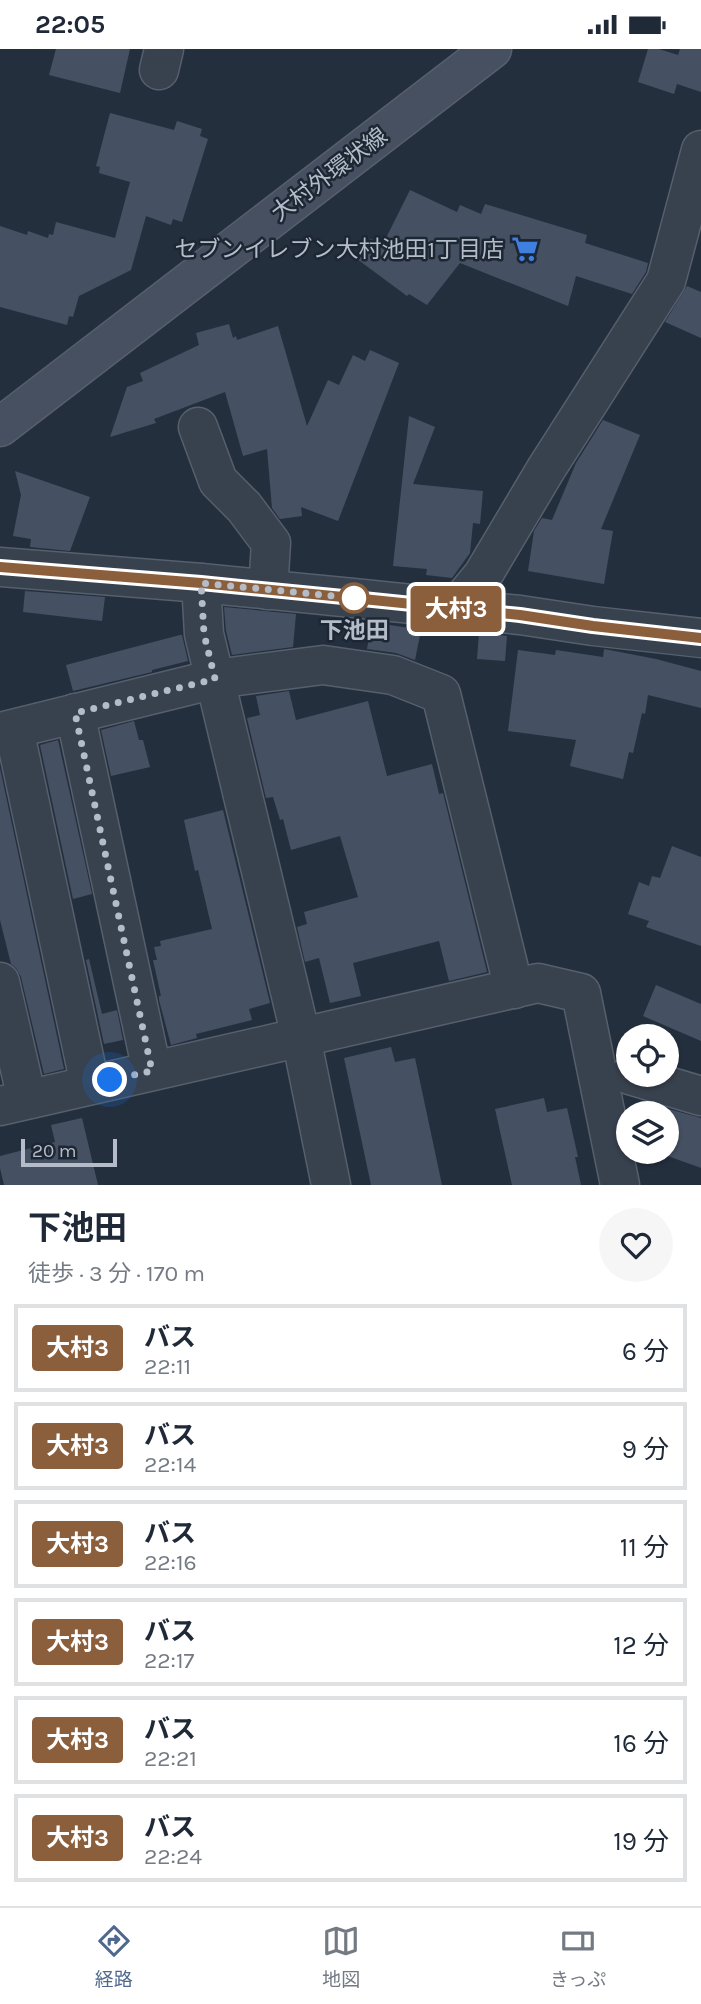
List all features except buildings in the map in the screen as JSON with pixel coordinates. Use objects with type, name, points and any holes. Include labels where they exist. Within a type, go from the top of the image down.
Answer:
[{"type":"main road","name":"大村外環状線","points":[[0,427],[492,49]]},
{"type":"street","points":[[455,609],[483,575],[546,469],[666,281],[701,151]]},
{"type":"street","points":[[198,427],[218,481],[244,507],[271,543],[268,590]]},
{"type":"street","points":[[0,567],[201,583],[520,615],[701,638]]},
{"type":"street","points":[[201,583],[204,634],[301,1037],[331,1185]]},
{"type":"street","points":[[90,1085],[7,731],[215,679],[323,665],[394,675],[441,694],[513,989]]},
{"type":"street","points":[[75,713],[152,1071]]},
{"type":"street","points":[[0,982],[14,1103],[538,983],[581,993],[616,1067]]},
{"type":"street","points":[[619,1087],[625,1183]]},
{"type":"street","points":[[671,1087],[701,1096]]},
{"type":"bus line","name":"大村3","points":[[0,567],[353,598],[520,615],[701,638]]},
{"type":"place","name":"セブンイレブン大村池田1丁目店","points":[[525,249]]},
{"type":"place","name":"下池田","points":[[354,598]]},
{"type":"route","points":[[110,1080],[152,1071],[75,713],[215,679],[204,634],[201,583],[354,598]]}]
